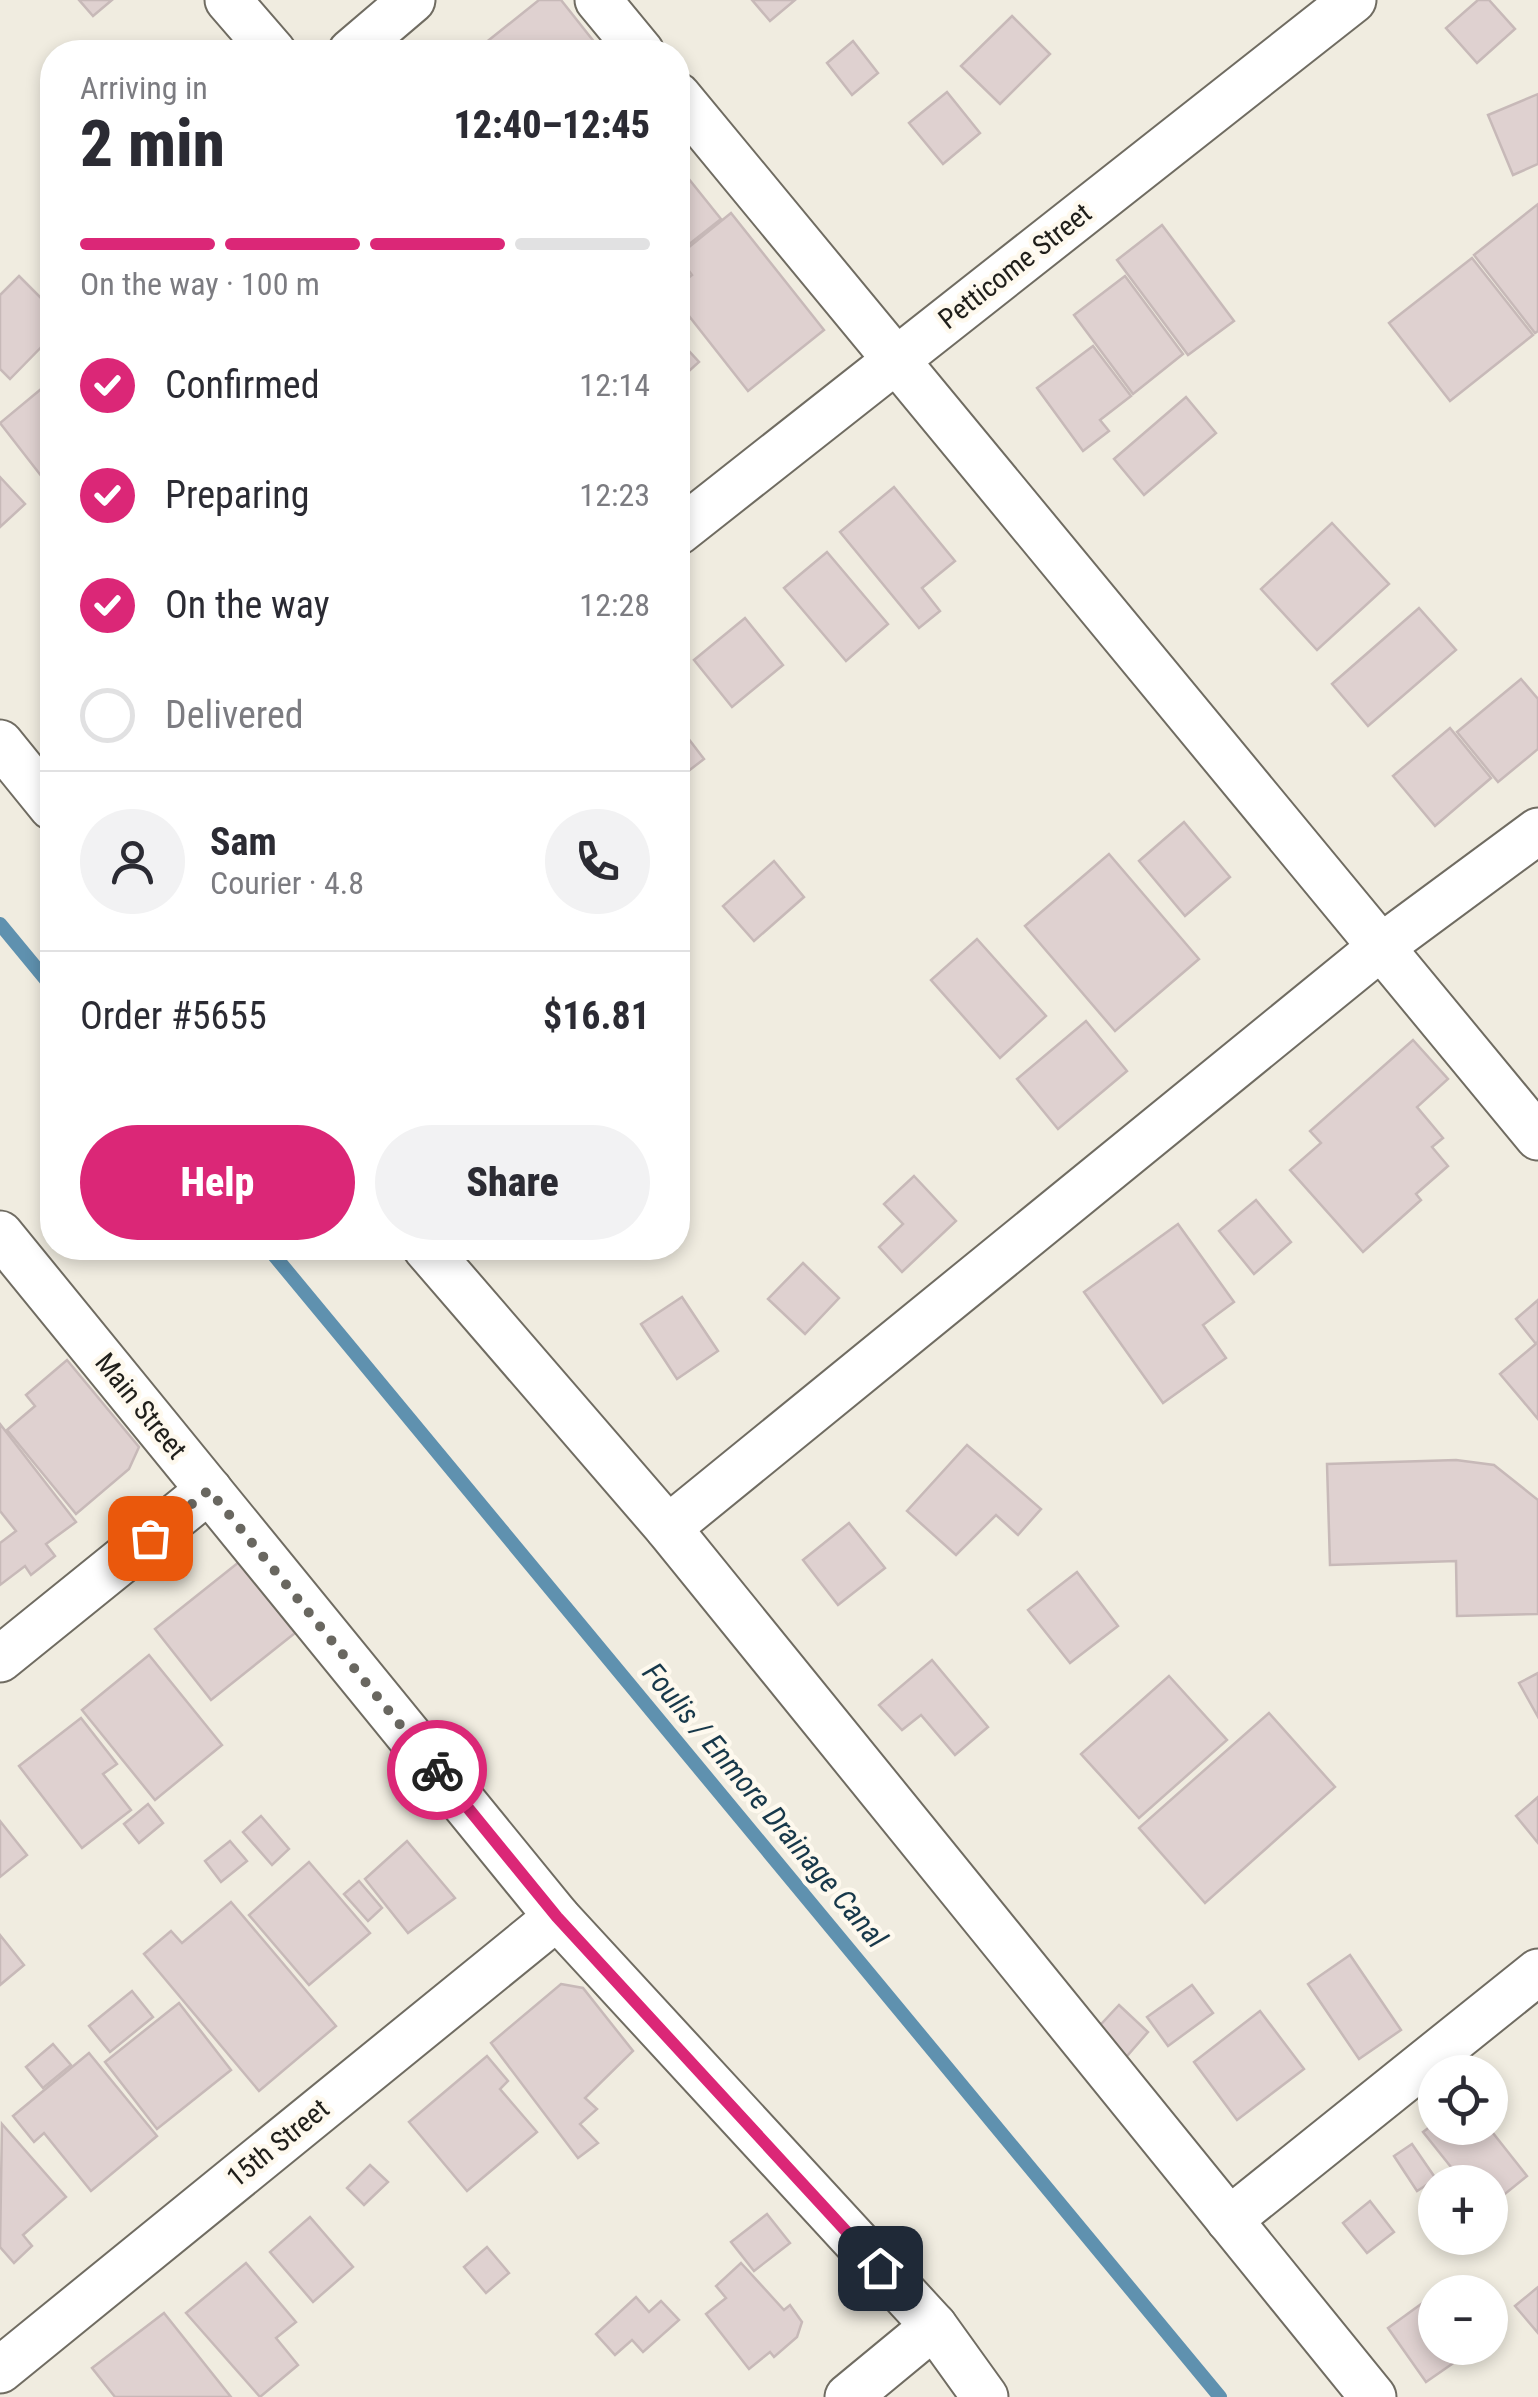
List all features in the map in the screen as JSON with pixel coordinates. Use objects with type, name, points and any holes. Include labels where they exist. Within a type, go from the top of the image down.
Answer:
[{"type":"street","points":[[228,0],[263,40]]},
{"type":"street","points":[[365,40],[412,0]]},
{"type":"street","points":[[598,0],[631,40]]},
{"type":"street","name":"Petticome Street","points":[[690,523],[1353,0]]},
{"type":"street","points":[[690,111],[1538,1137]]},
{"type":"street","points":[[0,743],[40,793]]},
{"type":"street","points":[[668,1528],[1380,947],[1538,831]]},
{"type":"street","name":"Main Street","points":[[0,1234],[557,1917],[934,2326],[985,2397]]},
{"type":"street","points":[[436,1260],[668,1528],[1373,2397]]},
{"type":"street","points":[[0,1659],[209,1490]]},
{"type":"street","name":"15th Street","points":[[0,2370],[557,1917]]},
{"type":"street","points":[[1229,2220],[1538,1972]]},
{"type":"street","points":[[848,2397],[934,2326]]},
{"type":"building","points":[[79,0],[112,0],[93,16]]},
{"type":"building","points":[[539,0],[561,0],[593,40],[489,40]]},
{"type":"building","points":[[752,0],[795,0],[770,21]]},
{"type":"building","points":[[1478,0],[1489,0],[1515,29],[1477,63],[1446,28]]},
{"type":"building","points":[[1012,16],[1050,54],[1000,104],[961,66]]},
{"type":"building","points":[[853,41],[878,73],[852,95],[827,63]]},
{"type":"building","points":[[947,92],[980,133],[943,164],[909,123]]},
{"type":"building","points":[[1538,94],[1538,164],[1513,175],[1488,115]]},
{"type":"building","points":[[690,180],[721,219],[690,244]]},
{"type":"building","points":[[1538,204],[1538,331],[1535,333],[1474,255]]},
{"type":"building","points":[[731,213],[824,330],[748,391],[690,317],[690,246]]},
{"type":"building","points":[[1162,225],[1234,321],[1188,355],[1117,260]]},
{"type":"building","points":[[1472,258],[1533,335],[1450,401],[1389,323]]},
{"type":"building","points":[[19,276],[40,297],[40,348],[10,379],[0,369],[0,295]]},
{"type":"building","points":[[1125,276],[1183,354],[1133,394],[1074,315]]},
{"type":"building","points":[[1093,346],[1131,396],[1100,420],[1109,431],[1083,451],[1037,388]]},
{"type":"building","points":[[690,352],[699,362],[690,370]]},
{"type":"building","points":[[40,390],[40,474],[0,423]]},
{"type":"building","points":[[1186,397],[1216,433],[1144,495],[1114,459]]},
{"type":"building","points":[[0,477],[25,504],[0,527]]},
{"type":"building","points":[[894,487],[955,561],[922,588],[940,611],[919,628],[840,532]]},
{"type":"building","points":[[1332,523],[1389,584],[1317,650],[1261,589]]},
{"type":"building","points":[[827,552],[888,624],[846,661],[784,588]]},
{"type":"building","points":[[1419,608],[1456,650],[1368,726],[1332,684]]},
{"type":"building","points":[[745,618],[783,665],[732,707],[694,660]]},
{"type":"building","points":[[1521,679],[1538,699],[1538,749],[1498,782],[1457,732]]},
{"type":"building","points":[[1450,728],[1491,778],[1435,826],[1393,776]]},
{"type":"building","points":[[690,741],[704,759],[690,770]]},
{"type":"building","points":[[1184,822],[1230,877],[1185,916],[1139,861]]},
{"type":"building","points":[[1109,854],[1199,959],[1115,1031],[1025,926]]},
{"type":"building","points":[[774,861],[804,897],[754,941],[723,906]]},
{"type":"building","points":[[977,939],[1046,1016],[1000,1058],[931,980]]},
{"type":"building","points":[[1086,1021],[1127,1071],[1058,1129],[1017,1079]]},
{"type":"building","points":[[1413,1040],[1448,1079],[1417,1107],[1443,1138],[1432,1147],[1448,1166],[1416,1194],[1421,1200],[1363,1252],[1290,1170],[1321,1143],[1310,1131]]},
{"type":"building","points":[[914,1176],[956,1221],[902,1272],[879,1247],[903,1224],[884,1204]]},
{"type":"building","points":[[1256,1200],[1291,1242],[1254,1274],[1219,1231]]},
{"type":"building","points":[[1178,1224],[1234,1302],[1203,1325],[1226,1358],[1163,1403],[1084,1292]]},
{"type":"building","points":[[803,1263],[839,1298],[805,1334],[768,1299]]},
{"type":"building","points":[[682,1297],[718,1351],[677,1379],[641,1324]]},
{"type":"building","points":[[1538,1300],[1538,1342],[1536,1344],[1516,1319]]},
{"type":"building","points":[[1538,1342],[1538,1419],[1500,1374]]},
{"type":"building","points":[[67,1360],[139,1447],[129,1469],[76,1514],[7,1430],[35,1406],[26,1395]]},
{"type":"building","points":[[0,1424],[76,1522],[46,1544],[55,1556],[31,1575],[25,1566],[0,1585],[0,1543],[16,1531],[0,1511]]},
{"type":"building","points":[[967,1445],[1041,1509],[1018,1535],[996,1515],[956,1555],[907,1511]]},
{"type":"building","points":[[1456,1460],[1494,1465],[1538,1500],[1538,1614],[1457,1616],[1456,1561],[1330,1565],[1327,1464]]},
{"type":"building","points":[[849,1523],[885,1568],[838,1605],[803,1560]]},
{"type":"building","points":[[239,1562],[295,1633],[211,1700],[155,1629]]},
{"type":"building","points":[[1077,1572],[1118,1626],[1070,1663],[1028,1610]]},
{"type":"building","points":[[149,1655],[222,1745],[155,1800],[82,1710]]},
{"type":"building","points":[[932,1660],[988,1727],[955,1755],[921,1715],[902,1730],[879,1705]]},
{"type":"building","points":[[1538,1673],[1538,1717],[1519,1683]]},
{"type":"building","points":[[1169,1676],[1227,1740],[1139,1818],[1081,1754]]},
{"type":"building","points":[[1269,1713],[1335,1787],[1205,1903],[1139,1828]]},
{"type":"building","points":[[81,1718],[117,1764],[103,1774],[131,1810],[82,1848],[19,1766]]},
{"type":"building","points":[[1538,1797],[1538,1843],[1516,1816]]},
{"type":"building","points":[[148,1804],[163,1823],[139,1843],[124,1824]]},
{"type":"building","points":[[261,1816],[289,1849],[272,1865],[243,1832]]},
{"type":"building","points":[[0,1821],[27,1855],[0,1877]]},
{"type":"building","points":[[230,1841],[247,1861],[221,1882],[205,1861]]},
{"type":"building","points":[[407,1841],[455,1898],[408,1933],[365,1879]]},
{"type":"building","points":[[309,1862],[370,1933],[309,1985],[249,1915]]},
{"type":"building","points":[[359,1881],[382,1908],[368,1921],[344,1894]]},
{"type":"building","points":[[231,1902],[336,2026],[259,2091],[144,1954],[171,1931],[182,1943]]},
{"type":"building","points":[[0,1935],[24,1965],[0,1985]]},
{"type":"building","points":[[1350,1955],[1401,2030],[1359,2059],[1308,1984]]},
{"type":"building","points":[[561,1984],[583,1988],[633,2051],[585,2098],[597,2109],[580,2124],[598,2143],[578,2158],[491,2043]]},
{"type":"building","points":[[1192,1985],[1213,2013],[1168,2046],[1147,2017]]},
{"type":"building","points":[[132,1991],[153,2017],[110,2052],[89,2026]]},
{"type":"building","points":[[179,2003],[231,2070],[157,2129],[105,2062]]},
{"type":"building","points":[[1119,2005],[1148,2032],[1121,2063],[1090,2036]]},
{"type":"building","points":[[1260,2011],[1304,2069],[1237,2120],[1194,2062]]},
{"type":"building","points":[[53,2044],[71,2065],[43,2088],[26,2067]]},
{"type":"building","points":[[89,2053],[157,2136],[91,2191],[44,2133],[34,2142],[13,2116]]},
{"type":"building","points":[[487,2056],[508,2081],[500,2089],[537,2132],[467,2191],[409,2122]]},
{"type":"building","points":[[2,2124],[66,2197],[23,2235],[32,2246],[14,2263],[0,2247]]},
{"type":"building","points":[[1412,2144],[1426,2165],[1418,2165],[1418,2190],[1417,2191],[1394,2156]]},
{"type":"building","points":[[1433,2145],[1502,2145],[1527,2176],[1508,2191],[1508,2165],[1449,2165]]},
{"type":"building","points":[[370,2165],[388,2182],[364,2205],[347,2188]]},
{"type":"building","points":[[1370,2201],[1394,2232],[1367,2253],[1343,2223]]},
{"type":"building","points":[[767,2214],[790,2243],[754,2271],[731,2242]]},
{"type":"building","points":[[310,2217],[353,2267],[313,2302],[270,2252]]},
{"type":"building","points":[[487,2247],[509,2273],[486,2293],[464,2267]]},
{"type":"building","points":[[246,2263],[296,2322],[276,2338],[298,2365],[260,2397],[186,2313]]},
{"type":"building","points":[[741,2263],[784,2310],[790,2305],[802,2322],[797,2337],[774,2357],[770,2352],[749,2369],[706,2314],[726,2298],[716,2286]]},
{"type":"building","points":[[1538,2287],[1538,2333],[1515,2306]]},
{"type":"building","points":[[636,2297],[649,2312],[661,2301],[679,2320],[643,2352],[632,2340],[615,2355],[596,2334]]},
{"type":"building","points":[[1418,2306],[1418,2365],[1450,2365],[1426,2382],[1388,2328]]},
{"type":"building","points":[[164,2313],[231,2397],[115,2397],[92,2368]]},
{"type":"waterway","name":"Foulis / Enmore Drainage Canal","points":[[0,924],[40,972]]},
{"type":"waterway","name":"Foulis / Enmore Drainage Canal","points":[[278,1260],[1220,2397]]},
{"type":"way so far","points":[[150,1538],[209,1490],[437,1770]]},
{"type":"route","points":[[437,1770],[557,1917],[880,2268]]}]
